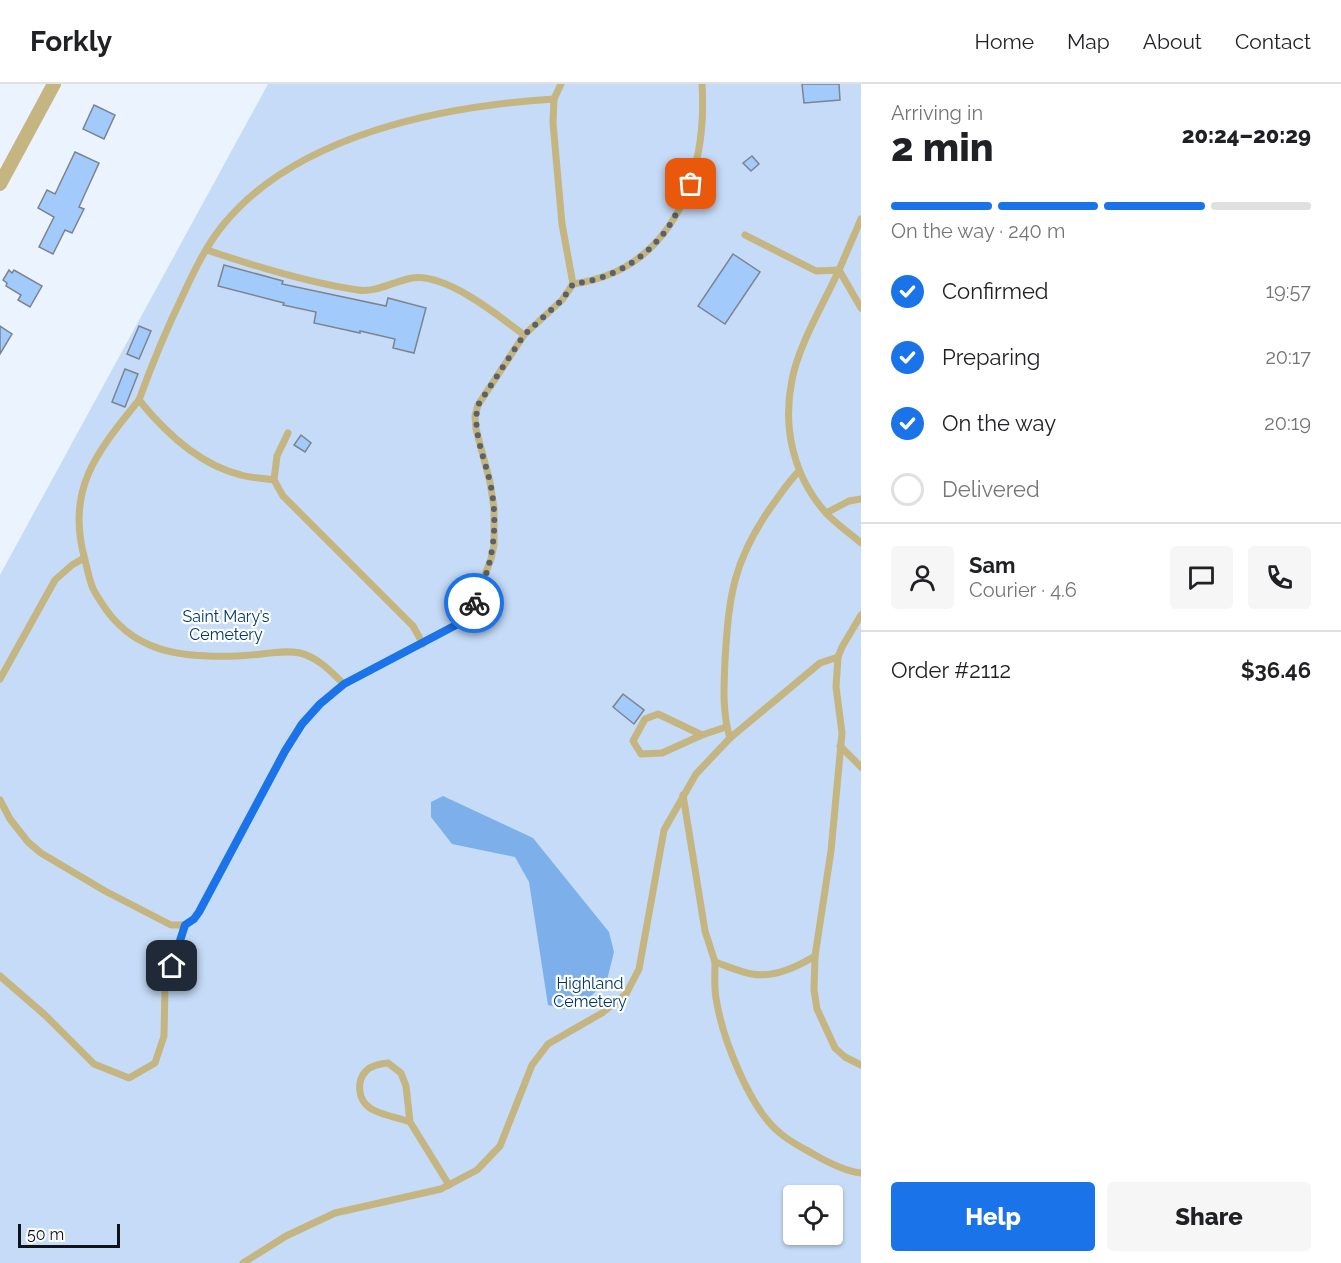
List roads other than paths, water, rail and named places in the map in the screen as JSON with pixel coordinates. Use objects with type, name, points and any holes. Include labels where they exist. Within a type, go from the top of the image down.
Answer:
[{"type":"street","points":[[0,184],[54,84]]},
{"type":"lane","points":[[0,800],[10,819],[28,842],[41,853],[105,891],[171,925],[185,925],[199,912],[285,751],[302,724],[320,704],[344,684],[458,624],[474,604],[491,559],[494,508],[490,482],[476,429],[475,416],[478,405],[524,335],[562,300],[573,284],[562,224],[553,123],[554,99],[561,84]]},
{"type":"lane","points":[[573,284],[591,281],[617,272],[642,255],[664,233],[673,220],[691,184],[696,166],[702,128],[702,84]]},
{"type":"lane","points":[[344,684],[321,662],[298,652],[188,656],[147,645],[118,625],[92,588],[84,558],[78,527],[82,489],[88,471],[98,452],[139,400],[158,347],[198,262],[222,225],[253,194],[277,175],[305,159],[342,143],[404,122],[466,108],[554,99]]},
{"type":"lane","points":[[861,219],[802,350],[792,379],[788,409],[795,461],[806,484],[826,513],[861,543]]},
{"type":"lane","points":[[745,236],[816,271],[839,270]]},
{"type":"lane","points":[[207,249],[232,259],[361,291],[411,278],[422,277],[437,280],[499,315],[524,335]]},
{"type":"lane","points":[[839,270],[861,308]]},
{"type":"lane","points":[[139,400],[160,426],[217,466],[241,475],[274,480]]},
{"type":"lane","points":[[288,433],[277,456],[274,480],[283,496],[413,626],[423,644]]},
{"type":"lane","points":[[730,738],[724,711],[724,682],[727,631],[734,578],[749,542],[790,480],[800,471]]},
{"type":"lane","points":[[826,513],[849,501],[861,499]]},
{"type":"lane","points":[[0,679],[55,580],[84,558]]},
{"type":"lane","points":[[861,615],[838,657],[836,687],[842,733],[831,851],[815,956],[814,990],[817,1009],[835,1047],[845,1057],[861,1065]]},
{"type":"lane","points":[[243,1263],[286,1236],[335,1214],[449,1185],[477,1170],[500,1146],[532,1065],[549,1044],[602,1013],[626,994],[639,969],[664,830],[696,774],[730,738],[820,663],[838,657]]},
{"type":"lane","points":[[702,735],[658,714],[645,719],[633,741],[641,754],[662,753],[726,727]]},
{"type":"lane","points":[[840,746],[861,767]]},
{"type":"lane","points":[[683,795],[705,931],[715,962],[715,995],[720,1022],[744,1080],[764,1116],[778,1132],[791,1142],[827,1161],[861,1173]]},
{"type":"lane","points":[[0,976],[45,1015],[94,1064],[129,1078],[155,1063],[164,1036],[165,987],[185,925]]},
{"type":"lane","points":[[715,962],[750,974],[760,975],[792,969],[815,956]]},
{"type":"lane","points":[[410,1122],[369,1108],[361,1095],[359,1083],[366,1070],[388,1063],[401,1073],[406,1086],[410,1122],[449,1185]]},
{"type":"water","points":[[443,796],[533,838],[609,932],[614,952],[607,980],[592,995],[564,1009],[548,1005],[529,882],[515,857],[452,844],[431,817],[431,802]]},
{"type":"park label","name":"Saint Mary’s Cemetery","points":[[226,625]]},
{"type":"park label","name":"Highland Cemetery","points":[[590,992]]}]
